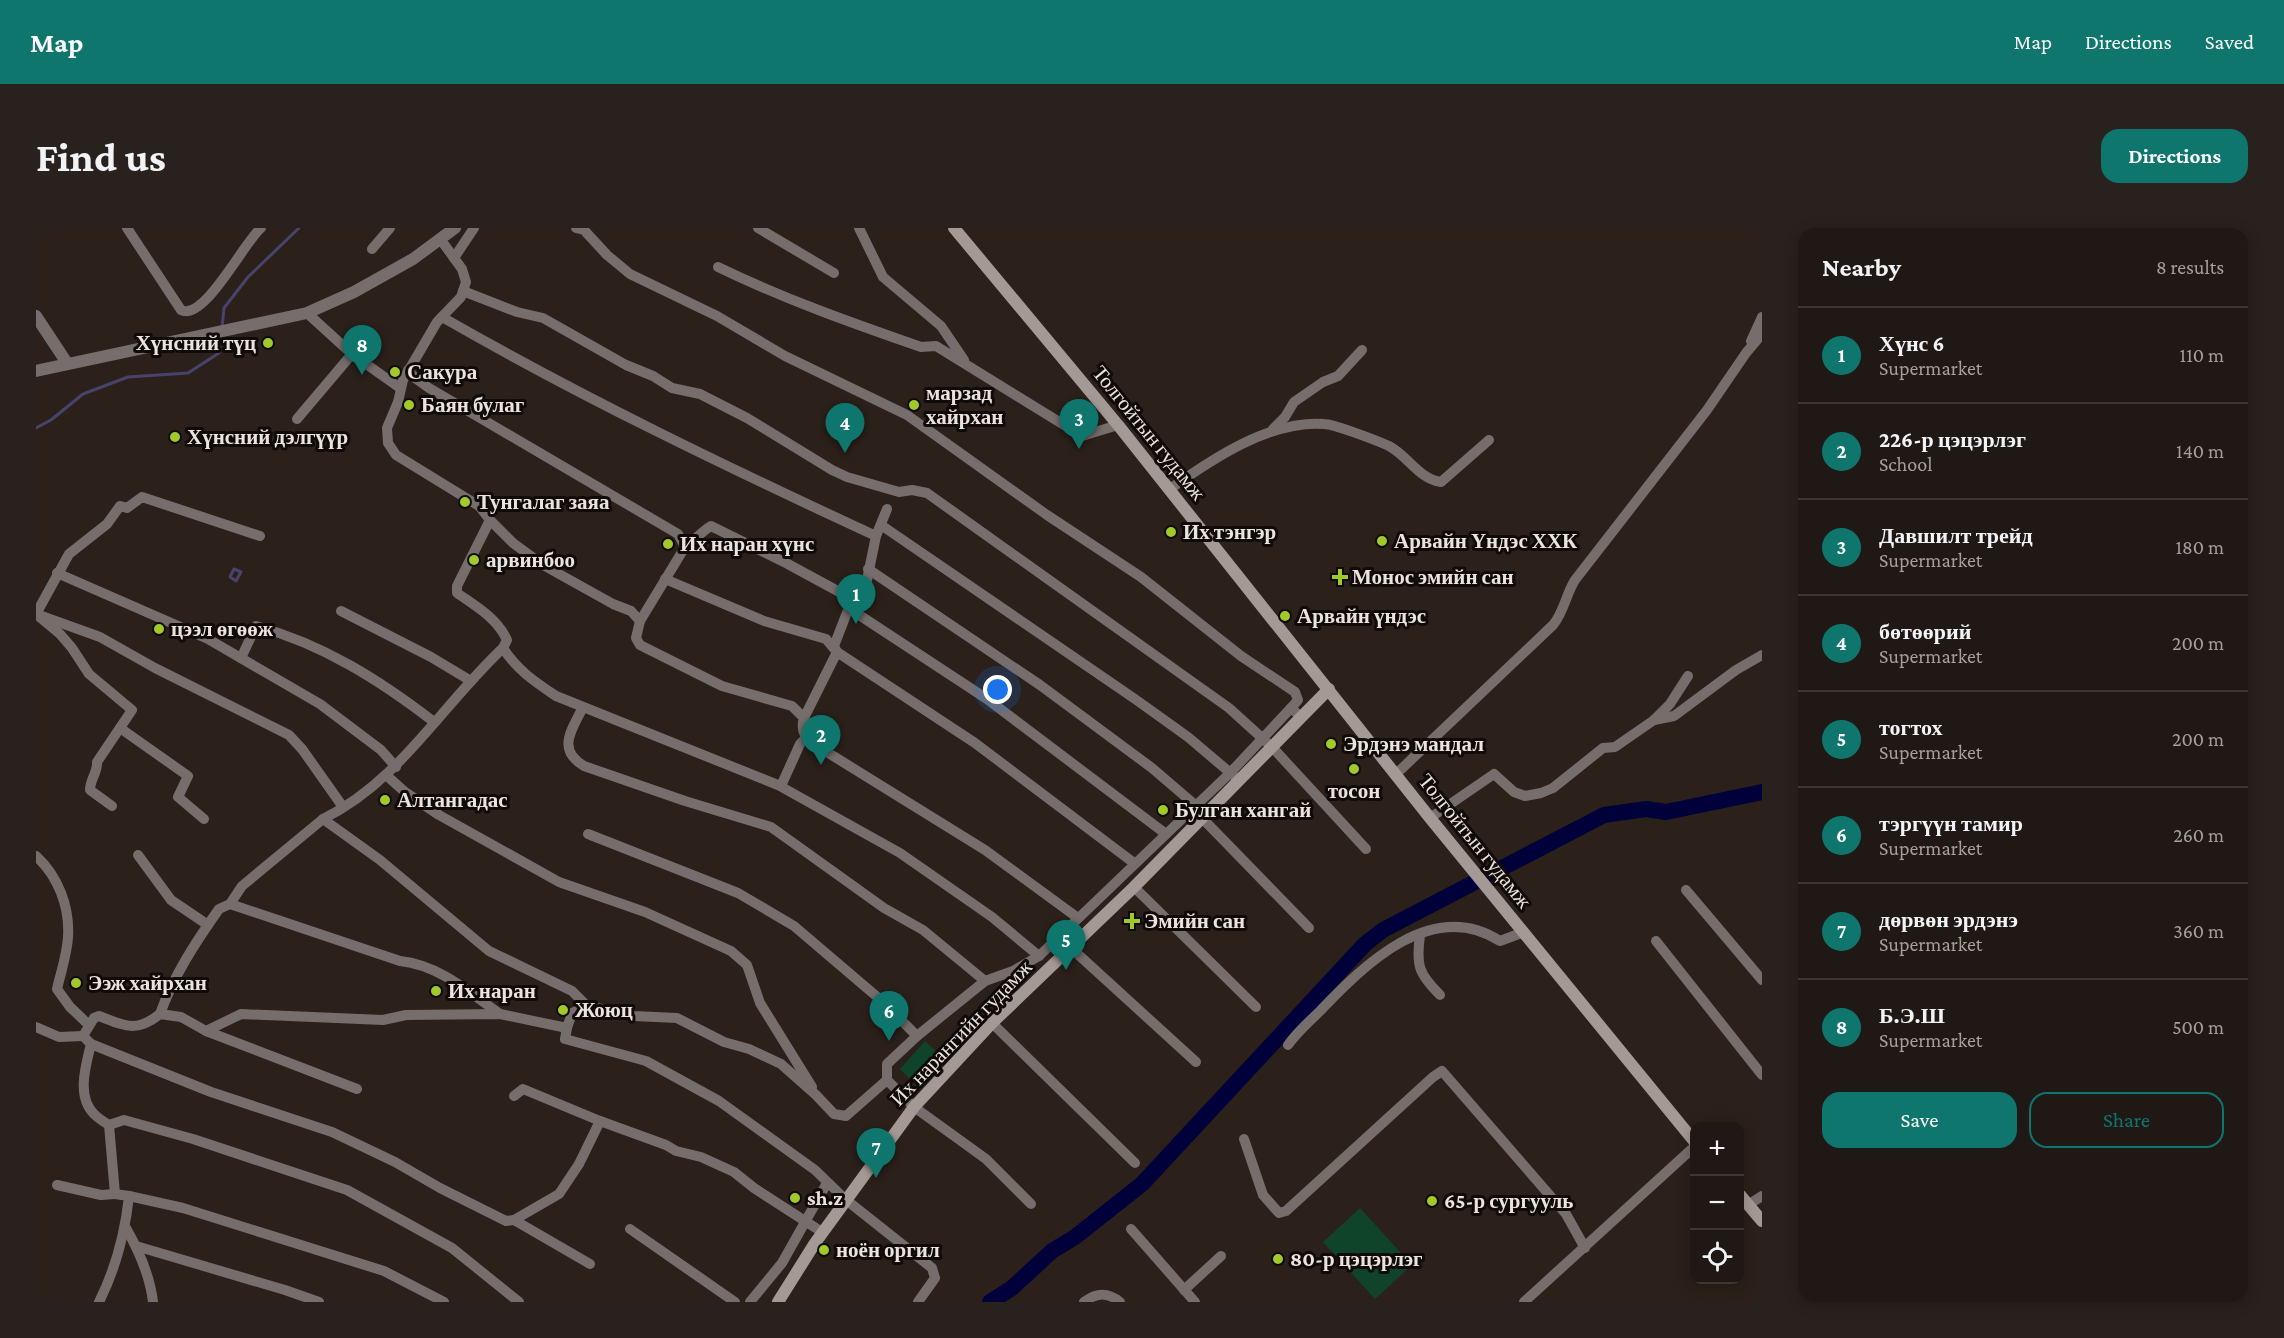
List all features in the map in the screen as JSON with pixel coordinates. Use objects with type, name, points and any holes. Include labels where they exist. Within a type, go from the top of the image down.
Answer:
[{"type":"main road","name":"Толгойтын гудамж","points":[[954,228],[1118,424],[1395,775],[1690,1135]]},
{"type":"main road","name":"Их нарангийн гудамж","points":[[778,1302],[845,1199],[914,1107],[992,1023],[1134,887],[1204,816],[1235,777],[1272,747],[1329,689]]},
{"type":"main road","points":[[1744,1200],[1762,1221]]},
{"type":"street","points":[[127,228],[181,310],[191,312],[219,286],[250,238],[261,228]]},
{"type":"street","points":[[372,249],[390,228]]},
{"type":"street","points":[[36,371],[307,313],[354,292],[413,259],[455,228]]},
{"type":"street","points":[[454,258],[474,228]]},
{"type":"street","points":[[576,228],[584,230],[607,255],[630,274],[717,316],[785,356],[907,415],[1047,515],[1141,577],[1241,656],[1294,692],[1298,700],[1262,738],[1235,777],[1196,806],[1039,956],[1012,971],[985,981],[917,1036],[887,1064],[887,1080],[914,1107],[986,1159],[1030,1204]]},
{"type":"street","points":[[758,228],[834,273]]},
{"type":"street","points":[[859,228],[883,277],[941,326],[966,363]]},
{"type":"street","points":[[441,240],[462,269],[466,282],[461,297],[442,317],[408,370],[387,428],[388,443],[396,455],[479,506],[513,543],[543,565],[613,604],[631,611],[640,621]]},
{"type":"street","points":[[718,267],[810,308],[921,347],[936,346],[1082,436],[1118,424]]},
{"type":"street","points":[[463,291],[517,312],[543,318],[626,365],[672,387],[700,394],[747,418],[832,470],[848,477],[899,492],[912,490],[927,493],[1229,708],[1272,747],[1366,849]]},
{"type":"street","points":[[307,313],[352,354],[400,388]]},
{"type":"street","points":[[36,316],[67,363]]},
{"type":"street","points":[[442,317],[686,448],[876,536]]},
{"type":"street","points":[[1746,352],[1762,317]]},
{"type":"street","points":[[1395,775],[1559,618],[1569,588],[1707,410],[1746,352],[1762,334]]},
{"type":"street","points":[[1270,432],[1285,417],[1294,402],[1323,382],[1338,376],[1362,350]]},
{"type":"street","points":[[297,419],[352,354]]},
{"type":"street","points":[[408,370],[429,388],[678,534],[685,547]]},
{"type":"street","points":[[1170,489],[1196,471],[1281,427],[1309,423],[1327,424],[1390,447],[1432,481],[1441,482],[1489,440]]},
{"type":"street","points":[[36,614],[69,554],[107,524],[120,506],[127,508],[142,497],[260,536]]},
{"type":"street","points":[[837,652],[834,646],[851,603],[867,580],[876,536],[887,509]]},
{"type":"street","points":[[115,1194],[109,1125],[92,1112],[84,1090],[89,1025],[94,1018],[99,1016],[123,1026],[137,1027],[148,1023],[160,1014],[171,984],[219,909],[230,904],[242,886],[323,819],[343,807],[396,767],[502,648],[507,640],[494,618],[457,593],[457,586],[490,520]]},
{"type":"street","points":[[881,525],[1188,736],[1235,777]]},
{"type":"street","points":[[804,718],[792,706],[722,686],[640,645],[636,638],[640,621],[685,547],[711,526],[845,595],[851,603],[987,699],[1166,834]]},
{"type":"street","points":[[868,569],[1040,685],[1152,768],[1196,806],[1310,928]]},
{"type":"street","points":[[57,573],[208,639],[320,704],[381,750],[396,767]]},
{"type":"street","points":[[664,579],[764,621],[825,639],[837,652],[975,743],[1134,863]]},
{"type":"street","points":[[341,611],[431,657],[471,681]]},
{"type":"street","points":[[36,614],[72,648],[89,674],[132,710],[97,762],[98,768],[90,780],[90,790],[112,806]]},
{"type":"street","points":[[36,614],[100,637],[155,668],[289,735],[302,749],[343,807]]},
{"type":"street","points":[[241,658],[256,626],[283,633],[334,655],[400,696],[434,722]]},
{"type":"street","points":[[502,648],[513,665],[556,696],[781,786],[900,853],[992,917],[1039,956]]},
{"type":"street","points":[[837,652],[804,718],[802,725],[806,738],[985,850],[1078,918]]},
{"type":"street","points":[[1654,720],[1674,716],[1736,670],[1762,655]]},
{"type":"street","points":[[1430,818],[1494,774],[1514,792],[1525,796],[1553,788],[1603,748],[1615,747],[1654,720],[1670,704],[1688,676]]},
{"type":"street","points":[[583,707],[568,744],[569,753],[575,761],[685,801],[771,827],[884,908],[922,930],[985,981]]},
{"type":"street","points":[[1291,708],[1301,717]]},
{"type":"street","points":[[120,728],[188,776],[178,797],[204,819]]},
{"type":"street","points":[[781,786],[800,744],[806,738]]},
{"type":"street","points":[[386,775],[405,792],[439,815],[559,882],[645,912],[731,951],[747,965],[760,1003],[791,1050],[816,1095]]},
{"type":"street","points":[[323,819],[380,860],[489,951],[572,991],[588,1006],[634,1016],[677,1018],[724,1042],[749,1049],[781,1064],[834,1114],[846,1116],[887,1080]]},
{"type":"street","points":[[588,834],[738,893],[794,926],[882,1001],[917,1036]]},
{"type":"street","points":[[138,855],[171,900],[208,925]]},
{"type":"street","points":[[36,856],[49,868],[58,883],[67,915],[68,938],[57,989],[70,1007],[89,1025]]},
{"type":"street","points":[[1134,887],[1256,1007]]},
{"type":"street","points":[[1686,890],[1762,980]]},
{"type":"street","points":[[230,904],[445,975],[500,1014]]},
{"type":"street","points":[[1288,1045],[1357,972],[1391,948],[1420,934],[1439,928],[1461,927],[1500,941],[1524,932]]},
{"type":"street","points":[[1420,934],[1417,958],[1429,984],[1440,995]]},
{"type":"street","points":[[1656,941],[1762,1075]]},
{"type":"street","points":[[1071,948],[1196,1062]]},
{"type":"street","points":[[588,1006],[572,1013],[565,1039],[646,1061],[719,1101],[815,1170],[845,1199],[932,1268],[935,1278],[918,1302]]},
{"type":"street","points":[[160,1014],[181,1017],[206,1031],[357,1089]]},
{"type":"street","points":[[206,1031],[241,1014],[383,1020],[406,1015],[500,1014],[567,1028]]},
{"type":"street","points":[[992,1023],[1135,1163]]},
{"type":"street","points":[[36,1027],[59,1037],[87,1040],[211,1092],[332,1132],[395,1162],[440,1188],[506,1221],[514,1220],[559,1194],[579,1164],[600,1121]]},
{"type":"street","points":[[1244,1139],[1263,1195],[1279,1213],[1286,1211],[1442,1071],[1566,1214],[1586,1248]]},
{"type":"street","points":[[514,1096],[523,1089],[666,1145],[676,1151],[702,1157],[734,1172],[754,1188],[822,1232]]},
{"type":"street","points":[[109,1125],[124,1120],[193,1139],[346,1190],[452,1248],[519,1302]]},
{"type":"street","points":[[1524,1302],[1690,1152]]},
{"type":"street","points":[[750,1302],[782,1263],[807,1223],[827,1183]]},
{"type":"street","points":[[57,1185],[101,1195],[129,1196],[183,1208],[384,1271],[436,1300]]},
{"type":"street","points":[[99,1302],[113,1274],[126,1227],[129,1196]]},
{"type":"street","points":[[1748,1205],[1762,1196]]},
{"type":"street","points":[[514,1220],[590,1264]]},
{"type":"street","points":[[126,1227],[151,1285],[153,1302]]},
{"type":"street","points":[[1131,1229],[1195,1302]]},
{"type":"street","points":[[630,1230],[735,1302]]},
{"type":"street","points":[[136,1246],[319,1302]]},
{"type":"street","points":[[1184,1290],[1221,1256]]},
{"type":"street","points":[[782,1263],[796,1272]]},
{"type":"street","points":[[1084,1302],[1096,1295],[1106,1294],[1120,1302]]},
{"type":"green space","points":[[925,1041],[942,1057],[916,1085],[900,1069]]},
{"type":"green space","points":[[1360,1208],[1412,1265],[1375,1299],[1323,1242]]},
{"type":"waterway","points":[[222,328],[224,308],[248,277],[299,228]]},
{"type":"waterway","points":[[36,428],[51,420],[83,394],[128,377],[188,373],[219,353],[221,335]]},
{"type":"waterway","points":[[234,569],[241,572],[236,581],[230,577],[234,569]]},
{"type":"waterway","points":[[990,1302],[1012,1288],[1052,1251],[1075,1237],[1142,1184],[1365,944],[1383,930],[1604,815],[1646,809],[1666,812],[1762,792]]},
{"type":"place","name":"Хүнсний түц","points":[[268,343]]},
{"type":"place","name":"Сакура","points":[[395,372]]},
{"type":"place","name":"Б.Э.Ш","points":[[362,375]]},
{"type":"place","name":"Баян булаг","points":[[409,405]]},
{"type":"place","name":"марзад хайрхан","points":[[914,405]]},
{"type":"place","name":"Хүнсний дэлгүүр","points":[[175,437]]},
{"type":"place","name":"Давшилт трейд","points":[[1079,449]]},
{"type":"place","name":"бөтөөрий","points":[[845,453]]},
{"type":"place","name":"Тунгалаг заяа","points":[[465,502]]},
{"type":"place","name":"Их тэнгэр","points":[[1171,532]]},
{"type":"place","name":"Арвайн Үндэс ХХК","points":[[1382,541]]},
{"type":"place","name":"Их наран хүнс","points":[[668,544]]},
{"type":"place","name":"арвинбоо","points":[[474,560]]},
{"type":"place","name":"Монос эмийн сан","points":[[1340,577]]},
{"type":"place","name":"Арвайн үндэс","points":[[1285,616]]},
{"type":"place","name":"Хүнс 6","points":[[856,624]]},
{"type":"place","name":"цээл өгөөж","points":[[159,629]]},
{"type":"place","name":"Эрдэнэ мандал","points":[[1331,744]]},
{"type":"place","name":"226-р цэцэрлэг","points":[[821,765]]},
{"type":"place","name":"тосон","points":[[1354,769]]},
{"type":"place","name":"Алтангадас","points":[[385,800]]},
{"type":"place","name":"Булган хангай","points":[[1163,810]]},
{"type":"place","name":"Эмийн сан","points":[[1132,921]]},
{"type":"place","name":"тогтох","points":[[1066,970]]},
{"type":"place","name":"Ээж хайрхан","points":[[76,983]]},
{"type":"place","name":"Их наран","points":[[436,991]]},
{"type":"place","name":"Жоюц","points":[[563,1010]]},
{"type":"place","name":"тэргүүн тамир","points":[[889,1041]]},
{"type":"place","name":"дөрвөн эрдэнэ","points":[[876,1178]]},
{"type":"place","name":"sh.z","points":[[795,1198]]},
{"type":"place","name":"65-р сургууль","points":[[1432,1201]]},
{"type":"place","name":"ноён оргил","points":[[824,1250]]},
{"type":"place","name":"80-р цэцэрлэг","points":[[1278,1259]]}]
